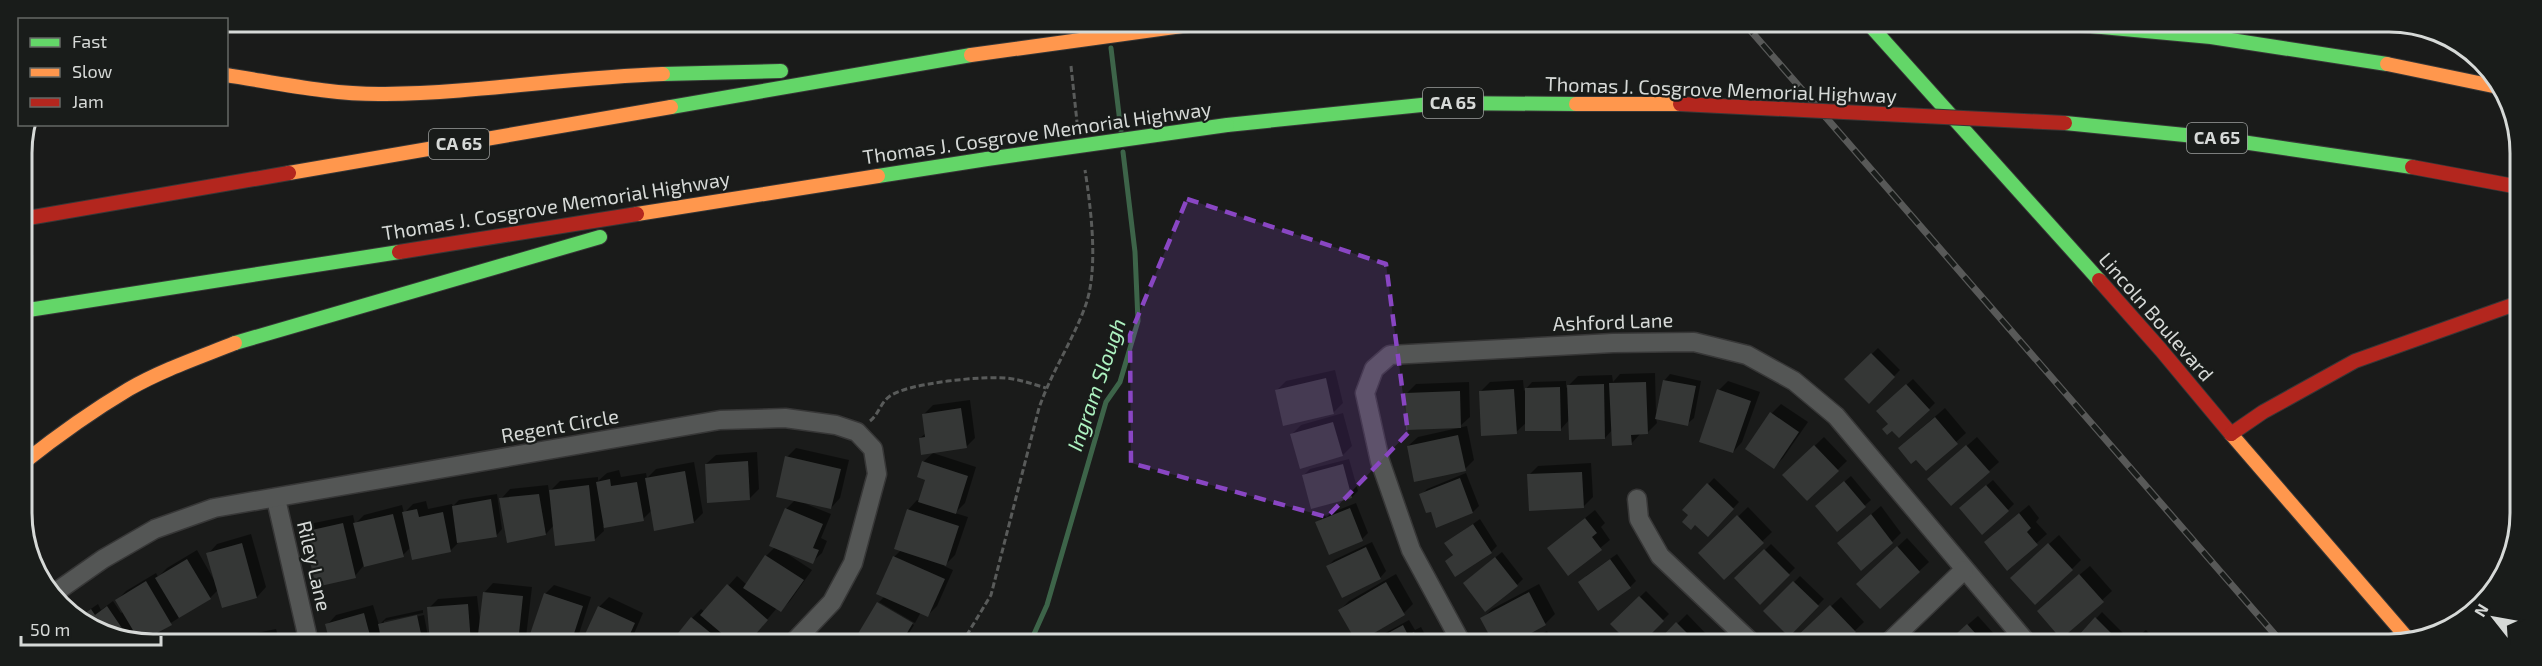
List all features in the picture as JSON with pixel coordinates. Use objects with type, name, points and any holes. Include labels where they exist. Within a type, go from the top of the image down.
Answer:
[{"type":"main road","name":"CA 65","points":[[32,217],[971,55],[1138,32]]},
{"type":"main road","name":"Lincoln Boulevard","points":[[1876,32],[2153,341],[2261,471],[2403,633]]},
{"type":"main road","points":[[2156,32],[2211,37],[2379,62],[2490,85]]},
{"type":"main road","points":[[228,75],[306,87],[382,93],[464,91],[641,75],[897,68]]},
{"type":"main road","name":"Thomas J. Cosgrove Memorial Highway","points":[[32,309],[987,159],[1227,125],[1441,103],[1680,104],[2065,123],[2215,138],[2369,159],[2510,185]]},
{"type":"main road","points":[[32,456],[68,428],[131,388],[193,359],[284,328],[739,197]]},
{"type":"main road","points":[[2231,434],[2263,412],[2355,361],[2510,306]]},
{"type":"street","name":"Ashford Lane","points":[[1457,634],[1411,550],[1380,461],[1365,393],[1374,369],[1390,355],[1613,343],[1694,342],[1747,355],[1794,381],[1836,416],[2019,634]]},
{"type":"street","name":"Regent Circle","points":[[59,590],[104,559],[155,529],[214,508],[720,420],[785,418],[836,424],[857,432]]},
{"type":"street","points":[[802,634],[832,602],[853,563],[878,474],[873,449],[857,432]]},
{"type":"street","name":"Riley Lane","points":[[276,499],[307,634]]},
{"type":"street","points":[[1637,499],[1639,519],[1660,556],[1742,634]]},
{"type":"street","points":[[1897,634],[1964,570]]},
{"type":"path","points":[[1070,64],[1078,129]]},
{"type":"path","points":[[967,634],[991,595],[1046,388],[1086,306],[1093,278],[1083,161]]},
{"type":"path","points":[[857,432],[875,417],[881,404],[888,397],[898,391],[914,387],[1004,378],[1046,388]]},
{"type":"highlighted area","points":[[1187,199],[1386,264],[1408,433],[1327,517],[1131,463],[1130,335]]},
{"type":"building","points":[[1871,353],[1895,377],[1869,404],[1844,379]]},
{"type":"building","points":[[1326,378],[1334,414],[1283,426],[1275,390]]},
{"type":"building","points":[[1663,380],[1696,386],[1688,426],[1655,419]]},
{"type":"building","points":[[1646,382],[1648,434],[1631,435],[1632,445],[1612,446],[1609,383]]},
{"type":"building","points":[[1604,384],[1605,439],[1569,440],[1567,385]]},
{"type":"building","points":[[1906,384],[1930,410],[1899,438],[1892,431],[1887,435],[1882,429],[1888,424],[1876,411]]},
{"type":"building","points":[[1560,387],[1561,431],[1525,431],[1525,388]]},
{"type":"building","points":[[1514,389],[1517,434],[1481,436],[1479,391]]},
{"type":"building","points":[[1717,389],[1751,401],[1733,453],[1699,442]]},
{"type":"building","points":[[1460,391],[1461,428],[1406,430],[1405,393]]},
{"type":"building","points":[[961,408],[967,448],[921,455],[919,438],[925,437],[922,414]]},
{"type":"building","points":[[1770,412],[1799,432],[1774,469],[1745,449]]},
{"type":"building","points":[[1935,417],[1958,444],[1926,471],[1916,460],[1911,464],[1898,448]]},
{"type":"building","points":[[1333,422],[1343,456],[1300,469],[1290,434]]},
{"type":"building","points":[[1458,435],[1466,471],[1414,482],[1407,446]]},
{"type":"building","points":[[1814,445],[1839,471],[1807,501],[1782,475]]},
{"type":"building","points":[[1966,445],[1990,472],[1951,506],[1927,479]]},
{"type":"building","points":[[785,456],[841,469],[831,509],[776,497]]},
{"type":"building","points":[[748,461],[750,500],[707,503],[705,464]]},
{"type":"building","points":[[922,461],[968,476],[956,514],[918,502],[925,480],[917,477]]},
{"type":"building","points":[[1343,464],[1352,498],[1311,509],[1302,475]]},
{"type":"building","points":[[685,471],[694,523],[654,531],[645,478]]},
{"type":"building","points":[[1582,472],[1584,508],[1529,511],[1527,474]]},
{"type":"building","points":[[1460,478],[1473,513],[1436,528],[1431,512],[1426,513],[1419,494]]},
{"type":"building","points":[[610,479],[611,486],[637,482],[644,521],[604,528],[596,482]]},
{"type":"building","points":[[1844,481],[1866,507],[1837,532],[1815,506]]},
{"type":"building","points":[[1707,483],[1734,509],[1708,537],[1695,525],[1691,530],[1682,522],[1688,515],[1682,510]]},
{"type":"building","points":[[589,485],[595,541],[555,546],[549,490]]},
{"type":"building","points":[[1986,485],[2009,511],[1982,535],[1959,508]]},
{"type":"building","points":[[539,494],[546,535],[507,543],[499,498]]},
{"type":"building","points":[[491,499],[497,537],[457,543],[452,506]]},
{"type":"building","points":[[785,508],[823,524],[813,548],[819,550],[813,564],[769,546]]},
{"type":"building","points":[[1350,508],[1363,541],[1329,555],[1315,522]]},
{"type":"building","points":[[417,509],[419,517],[443,512],[451,552],[412,560],[402,512]]},
{"type":"building","points":[[907,509],[959,526],[946,566],[894,549]]},
{"type":"building","points":[[2019,513],[2031,528],[2027,532],[2038,545],[2007,571],[1984,542]]},
{"type":"building","points":[[393,514],[404,557],[364,567],[353,523]]},
{"type":"building","points":[[1871,514],[1893,543],[1861,571],[1837,543]]},
{"type":"building","points":[[1737,515],[1764,543],[1724,580],[1698,553]]},
{"type":"building","points":[[1585,518],[1597,533],[1592,537],[1602,550],[1568,576],[1547,548]]},
{"type":"building","points":[[343,523],[356,578],[316,587],[303,532]]},
{"type":"building","points":[[1473,524],[1492,553],[1455,577],[1445,561],[1453,555],[1444,543]]},
{"type":"building","points":[[242,543],[257,598],[222,608],[206,553]]},
{"type":"building","points":[[2048,543],[2073,570],[2035,605],[2010,578]]},
{"type":"building","points":[[1897,546],[1920,572],[1880,609],[1856,584]]},
{"type":"building","points":[[1366,547],[1381,579],[1342,598],[1326,566]]},
{"type":"building","points":[[1764,549],[1790,575],[1760,605],[1734,578]]},
{"type":"building","points":[[765,555],[804,580],[781,612],[743,588]]},
{"type":"building","points":[[893,556],[945,579],[928,617],[876,594]]},
{"type":"building","points":[[1495,557],[1518,586],[1485,612],[1463,583]]},
{"type":"building","points":[[187,559],[211,599],[179,618],[155,578]]},
{"type":"building","points":[[1610,559],[1631,588],[1598,611],[1578,582]]},
{"type":"building","points":[[2079,574],[2104,602],[2067,634],[2057,634],[2037,611]]},
{"type":"building","points":[[146,581],[172,625],[155,634],[134,633],[115,600]]},
{"type":"building","points":[[1793,581],[1819,606],[1792,634],[1786,634],[1763,611]]},
{"type":"building","points":[[1386,582],[1405,615],[1372,634],[1352,634],[1338,610]]},
{"type":"building","points":[[727,584],[768,620],[756,634],[722,634],[700,615]]},
{"type":"building","points":[[483,592],[523,596],[519,634],[478,634]]},
{"type":"building","points":[[1529,592],[1546,625],[1529,634],[1489,634],[1480,618]]},
{"type":"building","points":[[544,593],[583,606],[574,634],[530,634]]},
{"type":"building","points":[[1639,596],[1664,621],[1651,634],[1620,634],[1610,624]]},
{"type":"building","points":[[877,602],[913,623],[906,634],[858,634]]},
{"type":"building","points":[[468,604],[470,634],[429,634],[427,607]]},
{"type":"building","points":[[1830,605],[1856,632],[1854,634],[1799,634]]},
{"type":"building","points":[[107,606],[124,631],[99,622],[84,613],[91,609],[95,615]]},
{"type":"building","points":[[598,606],[635,623],[630,634],[585,634]]},
{"type":"building","points":[[364,613],[370,634],[328,634],[325,624]]},
{"type":"building","points":[[417,615],[421,634],[380,634],[378,624]]},
{"type":"building","points":[[691,617],[712,634],[677,634]]},
{"type":"building","points":[[2095,617],[2112,634],[2080,634]]},
{"type":"building","points":[[1676,622],[1688,634],[1665,634]]},
{"type":"building","points":[[1967,624],[1976,634],[1956,634]]},
{"type":"building","points":[[1403,625],[1408,634],[1386,634]]},
{"type":"waterway","name":"Ingram Slough","points":[[1111,48],[1121,131]]},
{"type":"waterway","name":"Ingram Slough","points":[[1034,634],[1047,605],[1106,402],[1120,382],[1138,321],[1135,252],[1123,152]]},
{"type":"railway","points":[[1752,32],[2274,634]]},
{"type":"traffic: fast","points":[[1876,32],[2099,280]]},
{"type":"traffic: fast","points":[[2156,32],[2211,37],[2387,64]]},
{"type":"traffic: fast","points":[[671,107],[971,55]]},
{"type":"traffic: fast","points":[[663,74],[781,71]]},
{"type":"traffic: fast","points":[[1227,125],[1441,103],[1576,104]]},
{"type":"traffic: fast","points":[[2065,123],[2215,138],[2412,167]]},
{"type":"traffic: fast","points":[[987,159],[1227,125]]},
{"type":"traffic: fast","points":[[878,176],[987,159]]},
{"type":"traffic: fast","points":[[235,343],[600,237]]},
{"type":"traffic: fast","points":[[32,309],[399,252]]},
{"type":"traffic: slow","points":[[971,55],[1138,32]]},
{"type":"traffic: slow","points":[[2387,64],[2490,85]]},
{"type":"traffic: slow","points":[[228,75],[325,91],[385,94],[455,91],[663,74]]},
{"type":"traffic: slow","points":[[1576,104],[1680,104]]},
{"type":"traffic: slow","points":[[289,173],[671,107]]},
{"type":"traffic: slow","points":[[637,214],[878,176]]},
{"type":"traffic: slow","points":[[32,456],[75,424],[129,389],[168,370],[235,343]]},
{"type":"traffic: slow","points":[[2231,434],[2403,633]]},
{"type":"traffic: jam","points":[[1680,104],[2065,123]]},
{"type":"traffic: jam","points":[[2412,167],[2510,185]]},
{"type":"traffic: jam","points":[[32,217],[289,173]]},
{"type":"traffic: jam","points":[[399,252],[637,214]]},
{"type":"traffic: jam","points":[[2099,280],[2231,434]]},
{"type":"traffic: jam","points":[[2231,434],[2263,412],[2355,361],[2510,306]]}]
